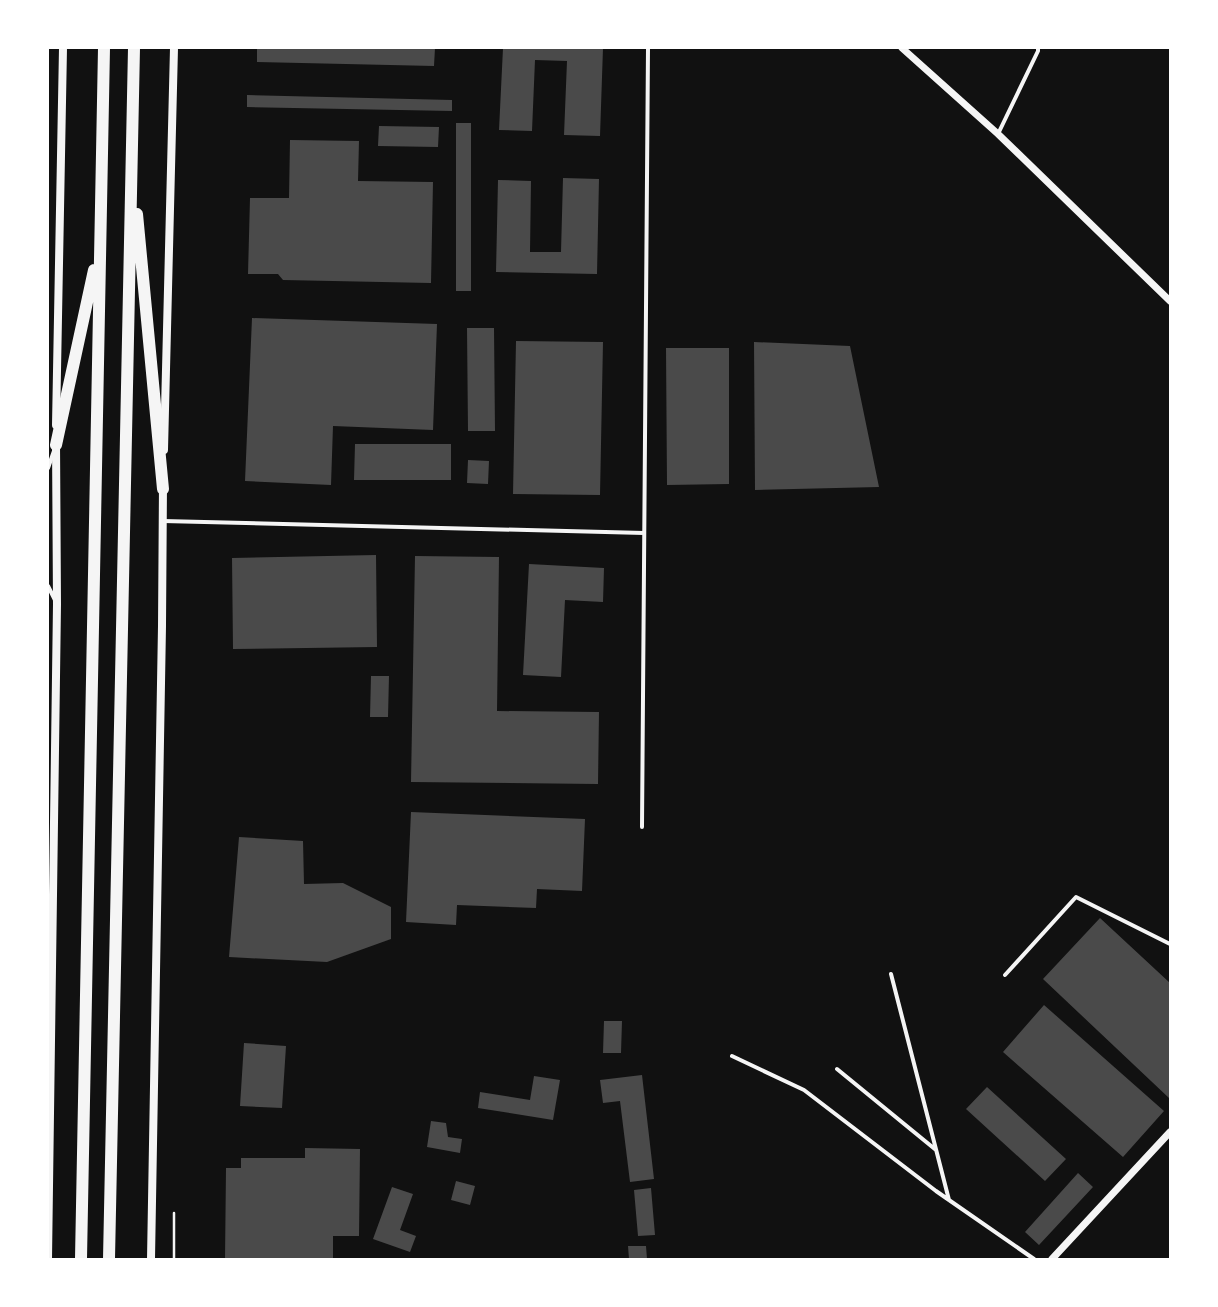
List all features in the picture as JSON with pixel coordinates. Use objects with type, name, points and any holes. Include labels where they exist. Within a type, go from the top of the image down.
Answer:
[{"type":"highway","points":[[81,1259],[104,48]]},
{"type":"highway","points":[[110,1259],[134,48]]},
{"type":"highway","points":[[132,156],[163,490]]},
{"type":"highway","points":[[56,445],[100,245]]},
{"type":"main road","points":[[48,1259],[57,604],[56,445],[63,48]]},
{"type":"main road","points":[[151,1259],[163,490],[174,48]]},
{"type":"street","points":[[642,827],[648,48]]},
{"type":"street","points":[[902,48],[998,134],[1170,301]]},
{"type":"street","points":[[998,134],[1038,51],[1038,48]]},
{"type":"street","points":[[48,468],[56,445]]},
{"type":"street","points":[[163,521],[644,533]]},
{"type":"street","points":[[48,586],[57,604]]},
{"type":"street","points":[[1004,975],[1076,897],[1170,944]]},
{"type":"street","points":[[891,974],[950,1201]]},
{"type":"street","points":[[732,1056],[804,1090],[950,1201],[1034,1259]]},
{"type":"street","points":[[837,1069],[936,1150]]},
{"type":"street","points":[[1052,1259],[1170,1132]]},
{"type":"path","points":[[174,1213],[174,1259]]},
{"type":"building","points":[[257,48],[435,48],[434,66],[257,62]]},
{"type":"building","points":[[503,48],[603,48],[600,136],[564,135],[567,61],[535,60],[532,131],[499,130]]},
{"type":"building","points":[[247,95],[452,100],[452,111],[247,107]]},
{"type":"building","points":[[456,123],[471,123],[471,291],[456,291]]},
{"type":"building","points":[[379,126],[439,127],[438,147],[378,146]]},
{"type":"building","points":[[290,140],[359,141],[358,181],[433,182],[431,283],[283,280],[278,274],[248,274],[250,198],[289,198]]},
{"type":"building","points":[[563,178],[599,179],[597,274],[496,272],[498,180],[531,181],[530,252],[561,252]]},
{"type":"building","points":[[252,318],[437,324],[433,430],[333,426],[331,485],[245,481]]},
{"type":"building","points":[[467,328],[494,328],[495,431],[468,431]]},
{"type":"building","points":[[516,341],[603,342],[600,495],[513,494]]},
{"type":"building","points":[[754,342],[850,346],[879,487],[755,490]]},
{"type":"building","points":[[666,348],[729,348],[729,484],[667,485]]},
{"type":"building","points":[[355,444],[451,444],[451,480],[354,480]]},
{"type":"building","points":[[468,460],[489,461],[488,484],[467,483]]},
{"type":"building","points":[[376,555],[377,647],[233,649],[232,558]]},
{"type":"building","points":[[415,556],[499,557],[497,711],[599,712],[598,784],[411,782]]},
{"type":"building","points":[[529,564],[604,568],[603,602],[565,600],[561,677],[523,675]]},
{"type":"building","points":[[371,676],[389,676],[388,717],[370,717]]},
{"type":"building","points":[[411,812],[585,819],[582,891],[537,889],[536,908],[457,905],[456,925],[406,922]]},
{"type":"building","points":[[239,837],[303,841],[304,884],[343,883],[391,907],[391,939],[327,962],[229,957]]},
{"type":"building","points":[[1100,918],[1170,983],[1169,1098],[1043,979]]},
{"type":"building","points":[[1044,1005],[1164,1111],[1123,1157],[1003,1052]]},
{"type":"building","points":[[604,1021],[622,1021],[621,1053],[603,1053]]},
{"type":"building","points":[[244,1043],[286,1046],[282,1108],[240,1106]]},
{"type":"building","points":[[642,1075],[654,1179],[630,1182],[620,1101],[603,1103],[600,1080]]},
{"type":"building","points":[[534,1076],[560,1080],[553,1120],[478,1108],[480,1092],[530,1100]]},
{"type":"building","points":[[987,1087],[1066,1159],[1045,1181],[966,1109]]},
{"type":"building","points":[[431,1121],[446,1123],[448,1137],[462,1139],[460,1153],[427,1147]]},
{"type":"building","points":[[305,1148],[360,1149],[359,1236],[333,1236],[333,1259],[225,1259],[226,1168],[241,1168],[241,1158],[305,1158]]},
{"type":"building","points":[[1078,1173],[1093,1187],[1039,1245],[1025,1232]]},
{"type":"building","points":[[456,1181],[475,1186],[470,1205],[451,1200]]},
{"type":"building","points":[[392,1187],[413,1194],[400,1230],[416,1236],[410,1252],[373,1239]]},
{"type":"building","points":[[651,1188],[655,1235],[638,1236],[634,1190]]},
{"type":"building","points":[[628,1246],[646,1246],[647,1259],[629,1259]]}]
